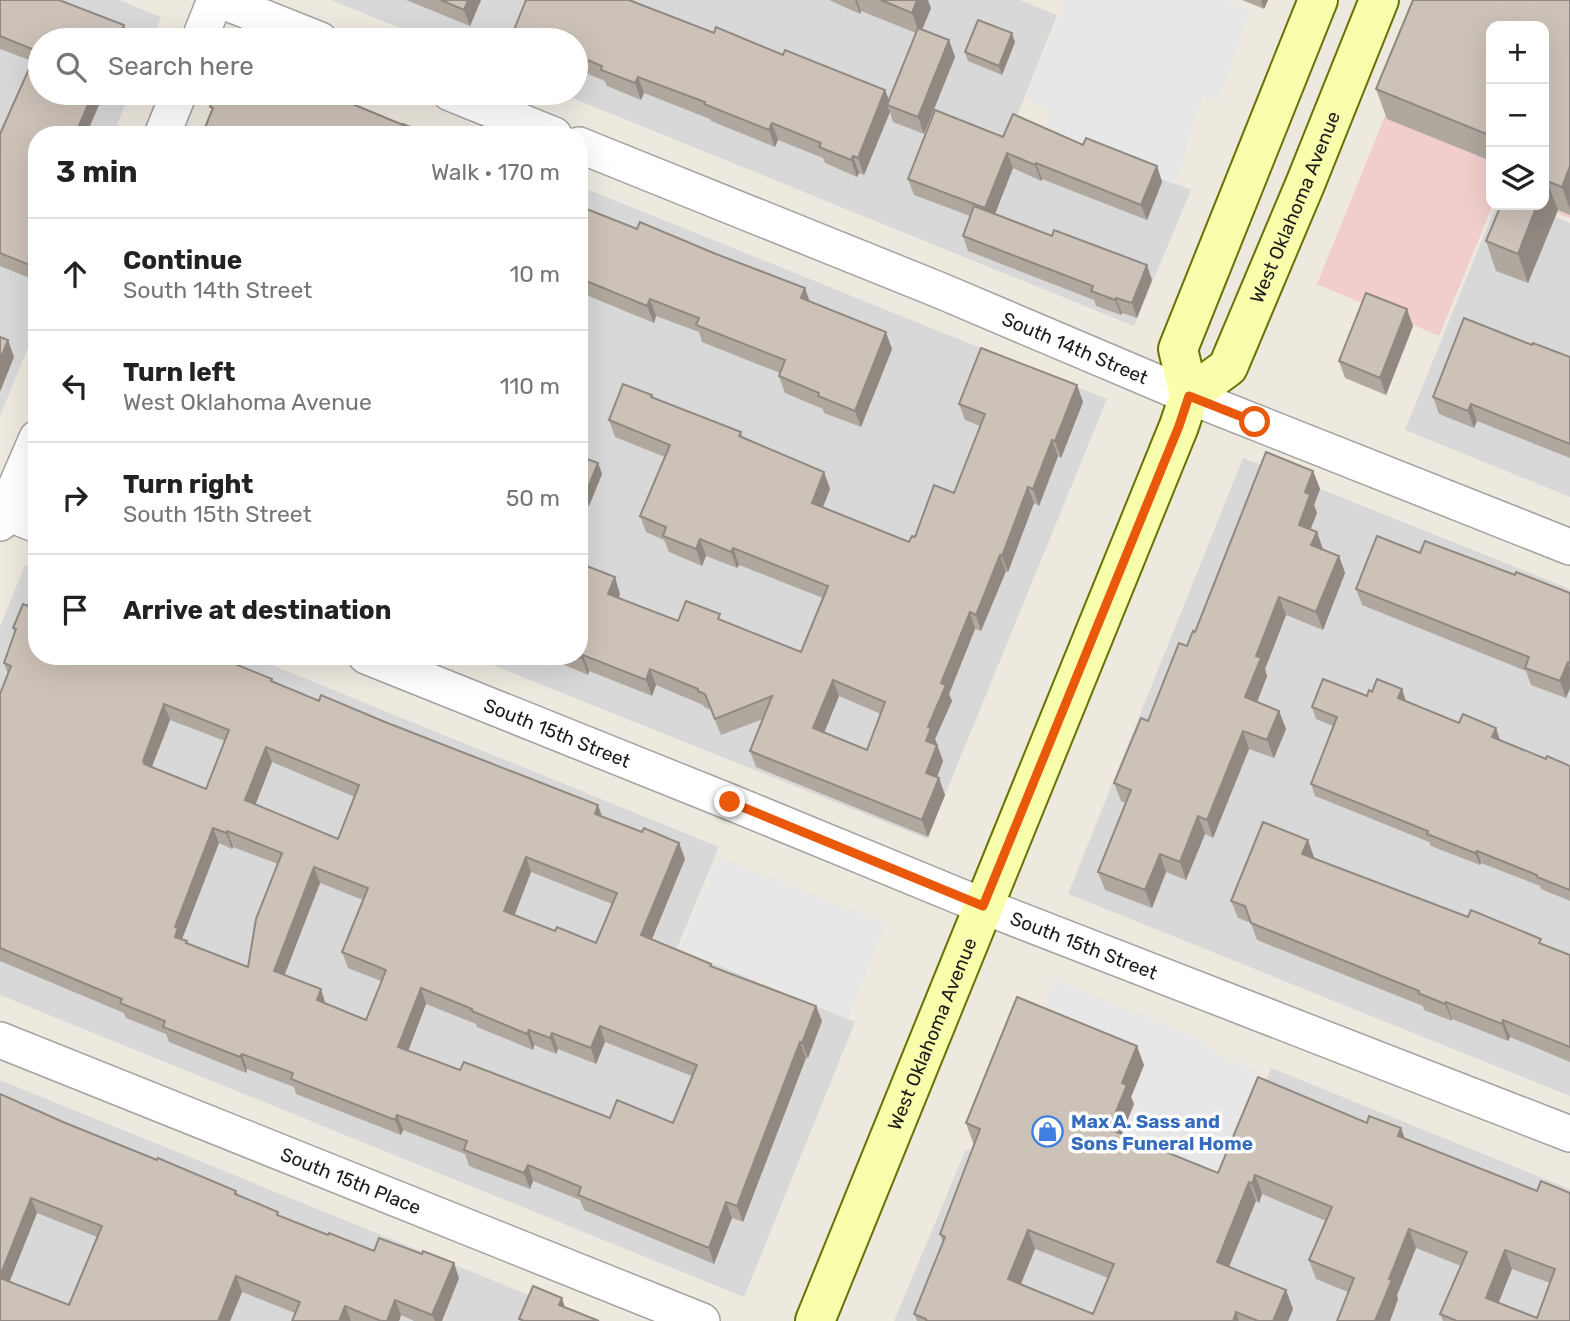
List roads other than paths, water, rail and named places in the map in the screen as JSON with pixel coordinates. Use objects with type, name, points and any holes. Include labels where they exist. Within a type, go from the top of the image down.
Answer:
[{"type":"main road","points":[[1189,396],[1178,349],[1318,0]]},
{"type":"main road","name":"West Oklahoma Avenue","points":[[815,1321],[1189,396],[1228,367],[1379,0]]},
{"type":"street","points":[[204,28],[217,0],[289,28]]},
{"type":"street","points":[[165,126],[173,105]]},
{"type":"street","points":[[480,105],[532,126]]},
{"type":"street","name":"South 14th Street","points":[[588,149],[939,290],[1189,396],[1570,547]]},
{"type":"street","points":[[28,458],[2,515],[28,522]]},
{"type":"street","name":"South 15th Street","points":[[388,665],[983,906],[1570,1134]]},
{"type":"street","name":"South 15th Place","points":[[0,1040],[702,1321]]},
{"type":"place","name":"Max A. Sass and Sons Funeral Home","points":[[1048,1132]]}]
